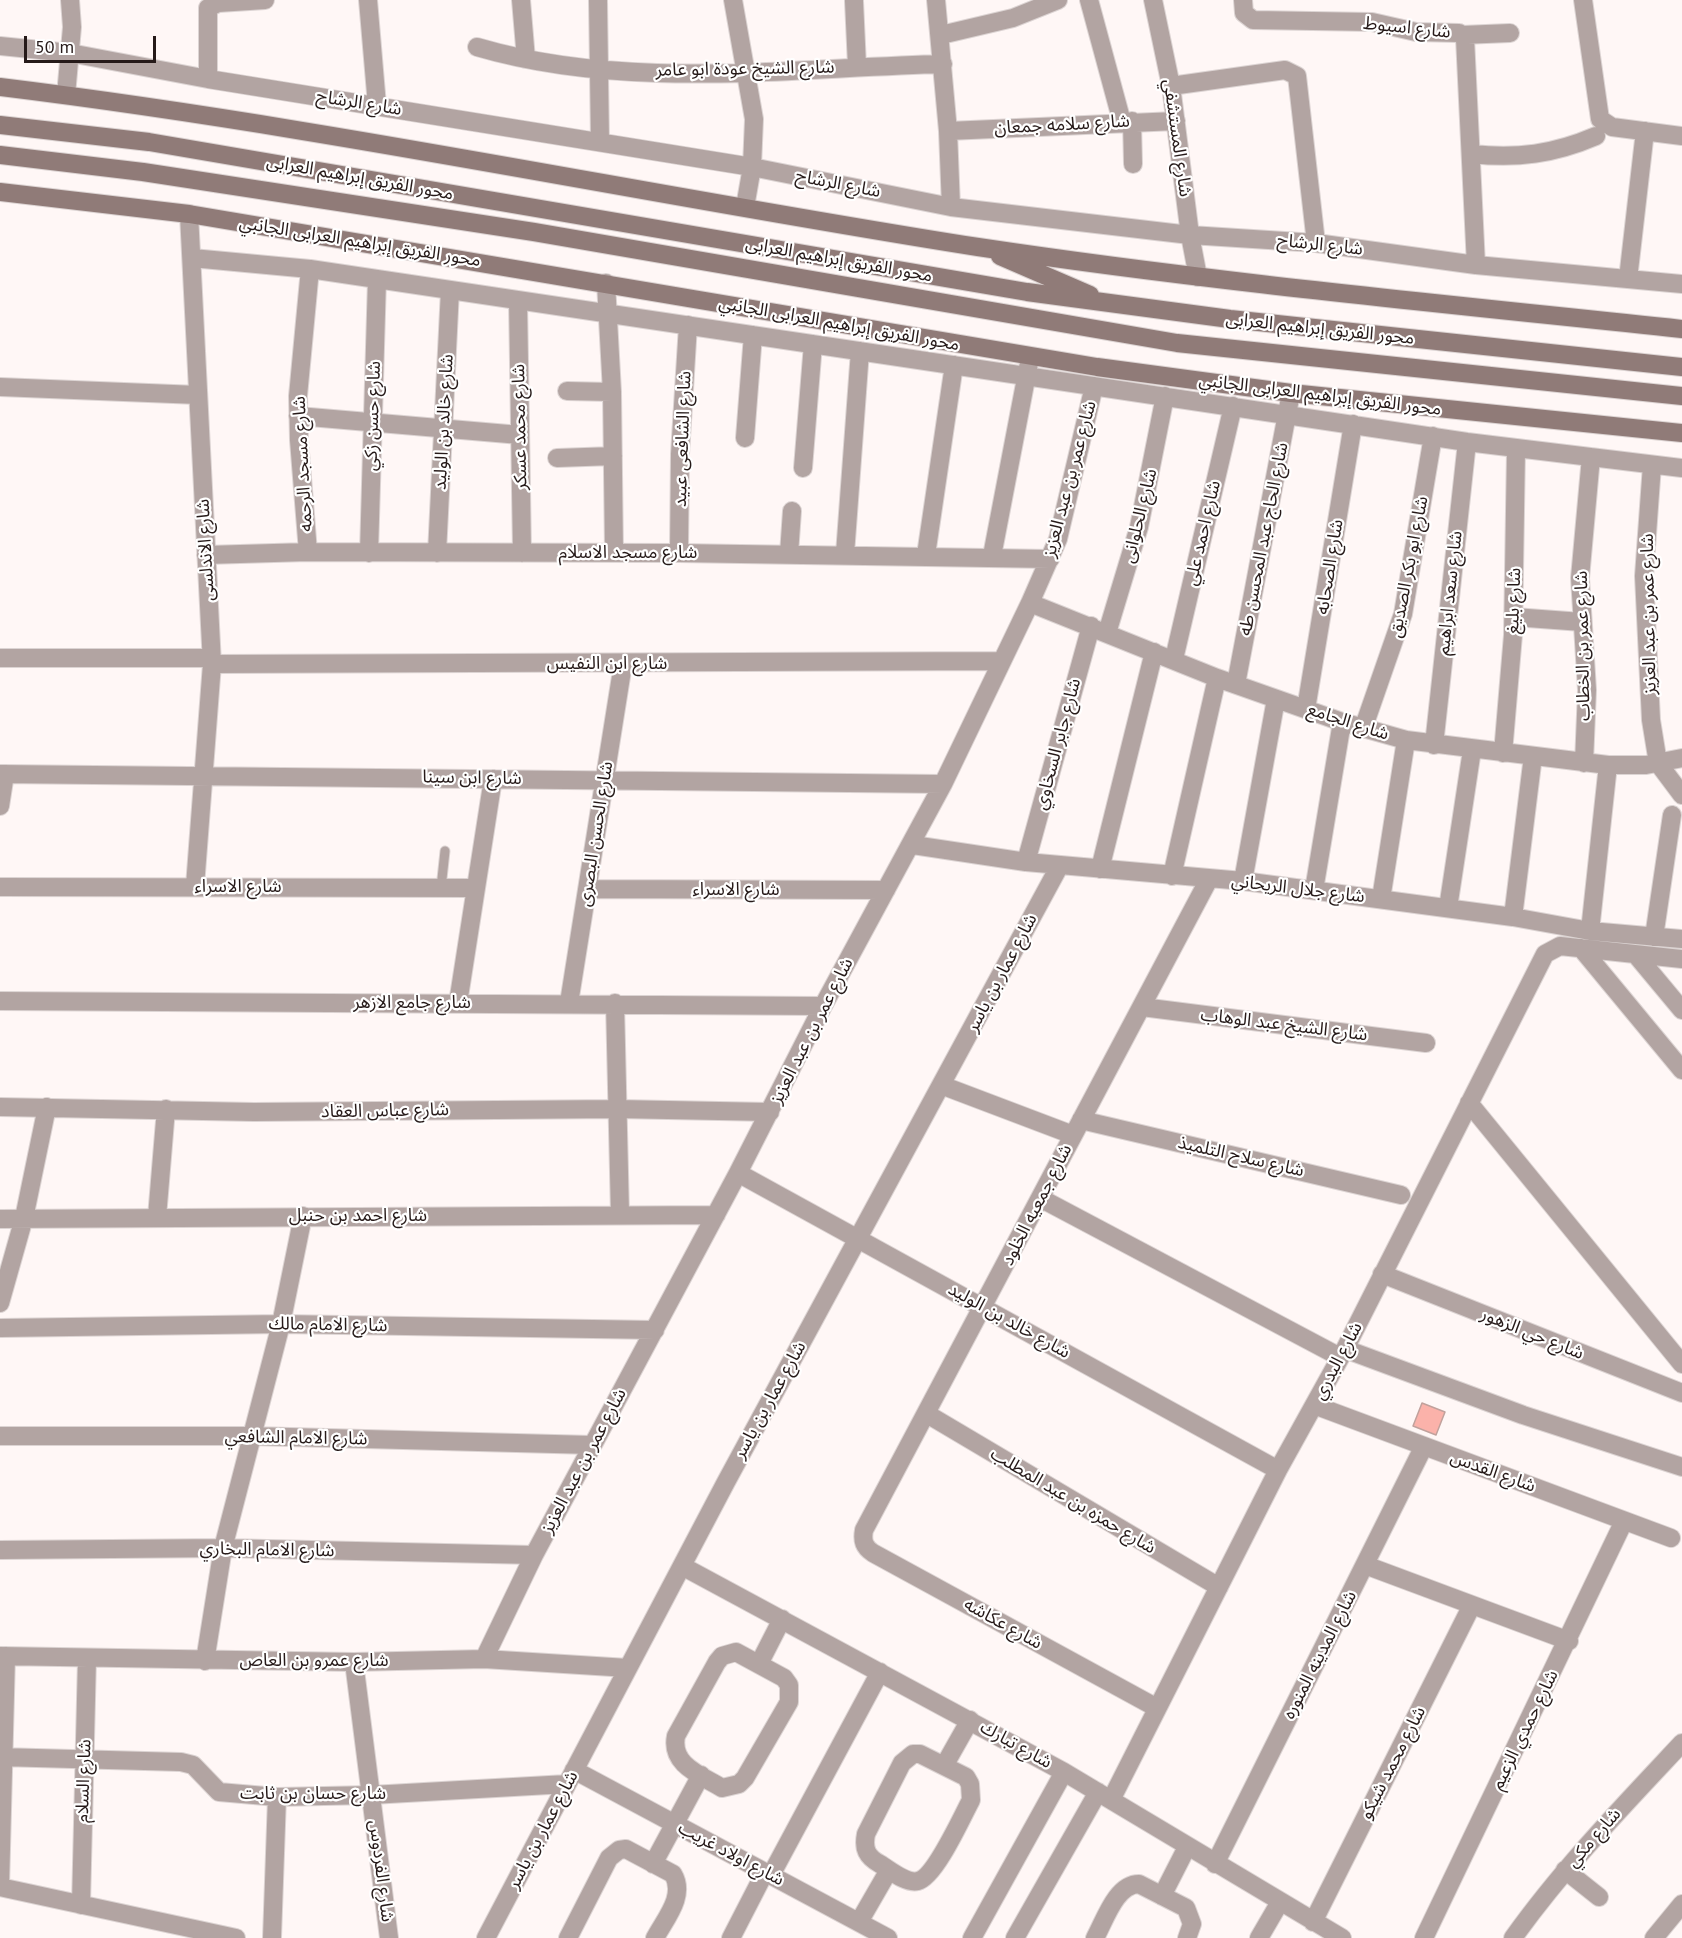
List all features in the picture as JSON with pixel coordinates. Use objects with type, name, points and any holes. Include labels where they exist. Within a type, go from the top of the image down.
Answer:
[{"type":"main road","points":[[0,87],[211,117],[978,247],[1198,277],[1682,329]]},
{"type":"main road","name":"محور الفريق إبراهيم العرابى","points":[[0,125],[149,142],[1015,290],[1111,304],[1682,367]]},
{"type":"main road","name":"محور الفريق إبراهيم العرابى","points":[[0,155],[143,172],[534,232],[1177,343],[1682,396]]},
{"type":"main road","name":"محور الفريق إبراهيم العرابى الجانبي","points":[[0,192],[189,214],[1030,356],[1291,393],[1682,434]]},
{"type":"main road","points":[[978,247],[1111,304]]},
{"type":"street","points":[[66,95],[70,53],[70,0]]},
{"type":"street","points":[[208,79],[208,8],[218,3],[265,0]]},
{"type":"street","points":[[368,0],[377,105]]},
{"type":"street","points":[[521,0],[526,59]]},
{"type":"street","points":[[598,0],[600,142]]},
{"type":"street","points":[[734,0],[754,119],[752,167],[745,207]]},
{"type":"street","points":[[936,0],[948,131],[951,207]]},
{"type":"street","points":[[941,35],[1013,18],[1058,0]]},
{"type":"street","points":[[1089,0],[1127,122],[1133,164]]},
{"type":"street","name":"شارع المستشفي","points":[[1153,0],[1171,86],[1190,235],[1198,277]]},
{"type":"street","name":"شارع اسيوط","points":[[1243,0],[1244,13],[1252,20],[1372,22],[1416,32],[1462,35],[1466,42],[1476,265]]},
{"type":"street","points":[[1583,0],[1600,119],[1612,127],[1682,136]]},
{"type":"street","points":[[854,1],[857,66]]},
{"type":"street","points":[[1462,35],[1510,33]]},
{"type":"street","name":"شارع الرشاح","points":[[0,46],[70,53],[208,79],[752,167],[951,207],[1190,235],[1316,243],[1476,265],[1682,284]]},
{"type":"street","name":"شارع الشيخ عودة ابو عامر","points":[[477,47],[526,59],[600,69],[675,73],[943,64]]},
{"type":"street","points":[[1171,86],[1285,70],[1297,76],[1316,243]]},
{"type":"street","name":"شارع سلامه جمعان","points":[[948,131],[1176,121]]},
{"type":"street","points":[[1628,279],[1645,131]]},
{"type":"street","points":[[1472,154],[1531,156],[1564,149],[1596,136]]},
{"type":"street","name":"شارع الاندلسى","points":[[189,214],[212,661],[195,886]]},
{"type":"street","points":[[192,258],[310,269],[1467,442],[1682,468]]},
{"type":"street","name":"شارع مسجد الرحمه","points":[[308,552],[298,416],[310,269]]},
{"type":"street","name":"شارع حسن زكي","points":[[369,553],[377,279]]},
{"type":"street","points":[[606,283],[612,392],[614,553]]},
{"type":"street","name":"شارع خالد بن الوليد","points":[[437,554],[450,290]]},
{"type":"street","name":"شارع محمد عسكر","points":[[518,300],[522,553]]},
{"type":"street","name":"شارع الشافعى عبيد","points":[[679,553],[680,454],[688,326]]},
{"type":"street","points":[[745,438],[753,335]]},
{"type":"street","points":[[803,468],[813,344]]},
{"type":"street","points":[[845,554],[860,351]]},
{"type":"street","points":[[992,556],[1030,356]]},
{"type":"street","points":[[926,555],[954,365]]},
{"type":"street","name":"شارع عمر بن عبد العزيز","points":[[484,1659],[534,1555],[716,1215],[823,1006],[885,891],[913,845],[1030,603],[1050,559],[1064,517],[1094,386]]},
{"type":"street","points":[[0,387],[198,395]]},
{"type":"street","points":[[567,391],[612,392]]},
{"type":"street","name":"شارع الحاج عبد المحسن طه","points":[[1236,684],[1291,393]]},
{"type":"street","name":"شارع الحلوانى","points":[[1099,630],[1139,527],[1165,396]]},
{"type":"street","name":"شارع احمد علي","points":[[1174,659],[1233,406]]},
{"type":"street","points":[[298,416],[520,435]]},
{"type":"street","name":"شارع الصحابه","points":[[1306,709],[1353,424]]},
{"type":"street","name":"شارع ابو بكر الصديق","points":[[1363,729],[1403,614],[1433,436]]},
{"type":"street","name":"شارع سعد ابراهيم","points":[[1434,746],[1467,442]]},
{"type":"street","name":"شارع بليغ","points":[[1503,753],[1514,617],[1516,449]]},
{"type":"street","points":[[557,458],[613,456]]},
{"type":"street","name":"شارع عمر بن الخطاب","points":[[1584,763],[1587,690],[1580,578],[1591,457]]},
{"type":"street","name":"شارع عمر بن عبد العزيز","points":[[1652,465],[1644,576],[1651,720],[1658,763]]},
{"type":"street","points":[[789,554],[792,512]]},
{"type":"street","name":"شارع مسجد الاسلام","points":[[206,555],[308,552],[679,553],[992,556],[1050,559]]},
{"type":"street","name":"شارع الجامع","points":[[1030,603],[1217,678],[1363,729],[1406,740],[1434,746],[1608,765],[1633,766],[1682,758]]},
{"type":"street","points":[[1514,617],[1582,622]]},
{"type":"street","name":"شارع جابر السخاوي","points":[[1026,862],[1099,630]]},
{"type":"street","points":[[1100,869],[1154,652]]},
{"type":"street","name":"شارع ابن النفيس","points":[[0,658],[622,664],[1002,661]]},
{"type":"street","name":"شارع الحسن البصرى","points":[[569,1003],[622,664]]},
{"type":"street","points":[[1172,876],[1217,678]]},
{"type":"street","points":[[1243,881],[1275,699]]},
{"type":"street","points":[[1314,890],[1342,722]]},
{"type":"street","points":[[1381,899],[1406,740]]},
{"type":"street","points":[[1448,908],[1472,750]]},
{"type":"street","points":[[1513,917],[1533,756]]},
{"type":"street","points":[[1658,763],[1682,795]]},
{"type":"street","points":[[1590,931],[1608,765]]},
{"type":"street","points":[[0,806],[2,774]]},
{"type":"street","name":"شارع ابن سينا","points":[[2,774],[943,784]]},
{"type":"street","points":[[458,1003],[493,779]]},
{"type":"street","points":[[1654,937],[1672,815]]},
{"type":"street","name":"شارع جلال الريحاني","points":[[913,845],[1026,862],[1243,881],[1513,917],[1590,931],[1682,939]]},
{"type":"street","name":"شارع عمار بن ياسر","points":[[486,1938],[682,1566],[1060,865]]},
{"type":"street","points":[[1664,873],[1682,876]]},
{"type":"street","name":"شارع جمعيه الخلود","points":[[864,1530],[1209,879]]},
{"type":"street","name":"شارع الاسراء","points":[[0,887],[476,888]]},
{"type":"street","name":"شارع الاسراء","points":[[587,889],[885,891]]},
{"type":"street","name":"شارع البدري","points":[[1015,1938],[1158,1708],[1278,1470],[1343,1353],[1545,954],[1560,946],[1682,959]]},
{"type":"street","points":[[1581,948],[1682,1070]]},
{"type":"street","points":[[1637,956],[1682,1011]]},
{"type":"street","name":"شارع جامع الازهر","points":[[0,1001],[823,1006]]},
{"type":"street","points":[[615,1003],[620,1214]]},
{"type":"street","name":"شارع الشيخ عبد الوهاب","points":[[1142,1006],[1426,1043]]},
{"type":"street","name":"شارع سلاح التلميذ","points":[[941,1085],[1077,1127],[1401,1195]]},
{"type":"street","points":[[1469,1103],[1682,1364]]},
{"type":"street","name":"شارع عباس العقاد","points":[[0,1107],[266,1112],[617,1109],[770,1112]]},
{"type":"street","points":[[0,1303],[24,1218],[47,1107]]},
{"type":"street","points":[[157,1217],[166,1109]]},
{"type":"street","name":"شارع خالد بن الوليد","points":[[738,1173],[857,1240],[984,1306],[1278,1470]]},
{"type":"street","points":[[1040,1198],[1343,1353],[1682,1467]]},
{"type":"street","name":"شارع احمد بن حنبل","points":[[0,1219],[716,1215]]},
{"type":"street","points":[[205,1661],[223,1548],[281,1324],[303,1216]]},
{"type":"street","name":"شارع حي الزهور","points":[[1383,1274],[1682,1394]]},
{"type":"street","name":"شارع الامام مالك","points":[[0,1328],[281,1324],[655,1330]]},
{"type":"street","name":"شارع القدس","points":[[1314,1405],[1671,1538]]},
{"type":"street","name":"شارع حمزه بن عبد المطلب","points":[[927,1414],[1219,1587]]},
{"type":"street","name":"شارع الامام الشافعي","points":[[0,1436],[252,1436],[592,1445]]},
{"type":"street","name":"شارع المدينه المنوره","points":[[1215,1864],[1424,1446]]},
{"type":"street","name":"شارع حمدي الزعيم","points":[[1424,1938],[1569,1641],[1624,1521]]},
{"type":"street","name":"شارع عكاشه","points":[[864,1530],[862,1539],[865,1548],[873,1553],[1158,1708]]},
{"type":"street","name":"شارع الامام البخاري","points":[[0,1550],[223,1548],[534,1555]]},
{"type":"street","points":[[1365,1565],[1569,1641]]},
{"type":"street","name":"شارع تبارك","points":[[682,1566],[1064,1772],[1342,1938]]},
{"type":"street","name":"شارع محمد شيكو","points":[[1313,1922],[1472,1605]]},
{"type":"street","points":[[759,1664],[782,1619]]},
{"type":"street","points":[[736,1652],[759,1664],[784,1678],[789,1685],[789,1702],[739,1784],[722,1788],[682,1763],[676,1755],[674,1745],[676,1736],[722,1656],[736,1652]]},
{"type":"street","points":[[3,1656],[0,1887],[236,1938]]},
{"type":"street","name":"شارع عمرو بن العاص","points":[[3,1656],[354,1662],[484,1659],[628,1668]]},
{"type":"street","name":"شارع السلام","points":[[81,1905],[87,1658]]},
{"type":"street","name":"شارع الفردوس","points":[[354,1662],[389,1938]]},
{"type":"street","points":[[731,1938],[880,1672]]},
{"type":"street","points":[[944,1766],[970,1720]]},
{"type":"street","name":"شارع مكي","points":[[1513,1938],[1565,1870],[1623,1804],[1682,1743]]},
{"type":"street","points":[[920,1754],[944,1766],[966,1777],[970,1784],[971,1800],[926,1878],[910,1881],[872,1860],[864,1843],[866,1834],[902,1763],[907,1758],[920,1754]]},
{"type":"street","name":"شارع حسان بن ثابت","points":[[3,1757],[181,1762],[193,1765],[219,1792],[277,1797],[371,1795],[571,1777]]},
{"type":"street","points":[[972,1938],[1064,1772]]},
{"type":"street","points":[[653,1864],[700,1775]]},
{"type":"street","name":"شارع اولاد غريب","points":[[571,1777],[674,1824],[768,1873],[859,1928],[888,1938]]},
{"type":"street","points":[[272,1938],[277,1797]]},
{"type":"street","points":[[1162,1896],[1187,1847]]},
{"type":"street","points":[[568,1938],[614,1853],[626,1849],[673,1874],[679,1888],[678,1896],[655,1938]]},
{"type":"street","points":[[859,1928],[889,1869]]},
{"type":"street","points":[[1565,1870],[1599,1897]]},
{"type":"street","points":[[1095,1938],[1125,1887],[1139,1884],[1186,1908],[1192,1924],[1187,1938]]},
{"type":"street","points":[[1258,1938],[1280,1902]]},
{"type":"street","points":[[1654,1938],[1682,1905]]},
{"type":"lane","points":[[441,888],[445,851]]},
{"type":"building","points":[[1422,1403],[1445,1412],[1436,1435],[1413,1426]]}]
